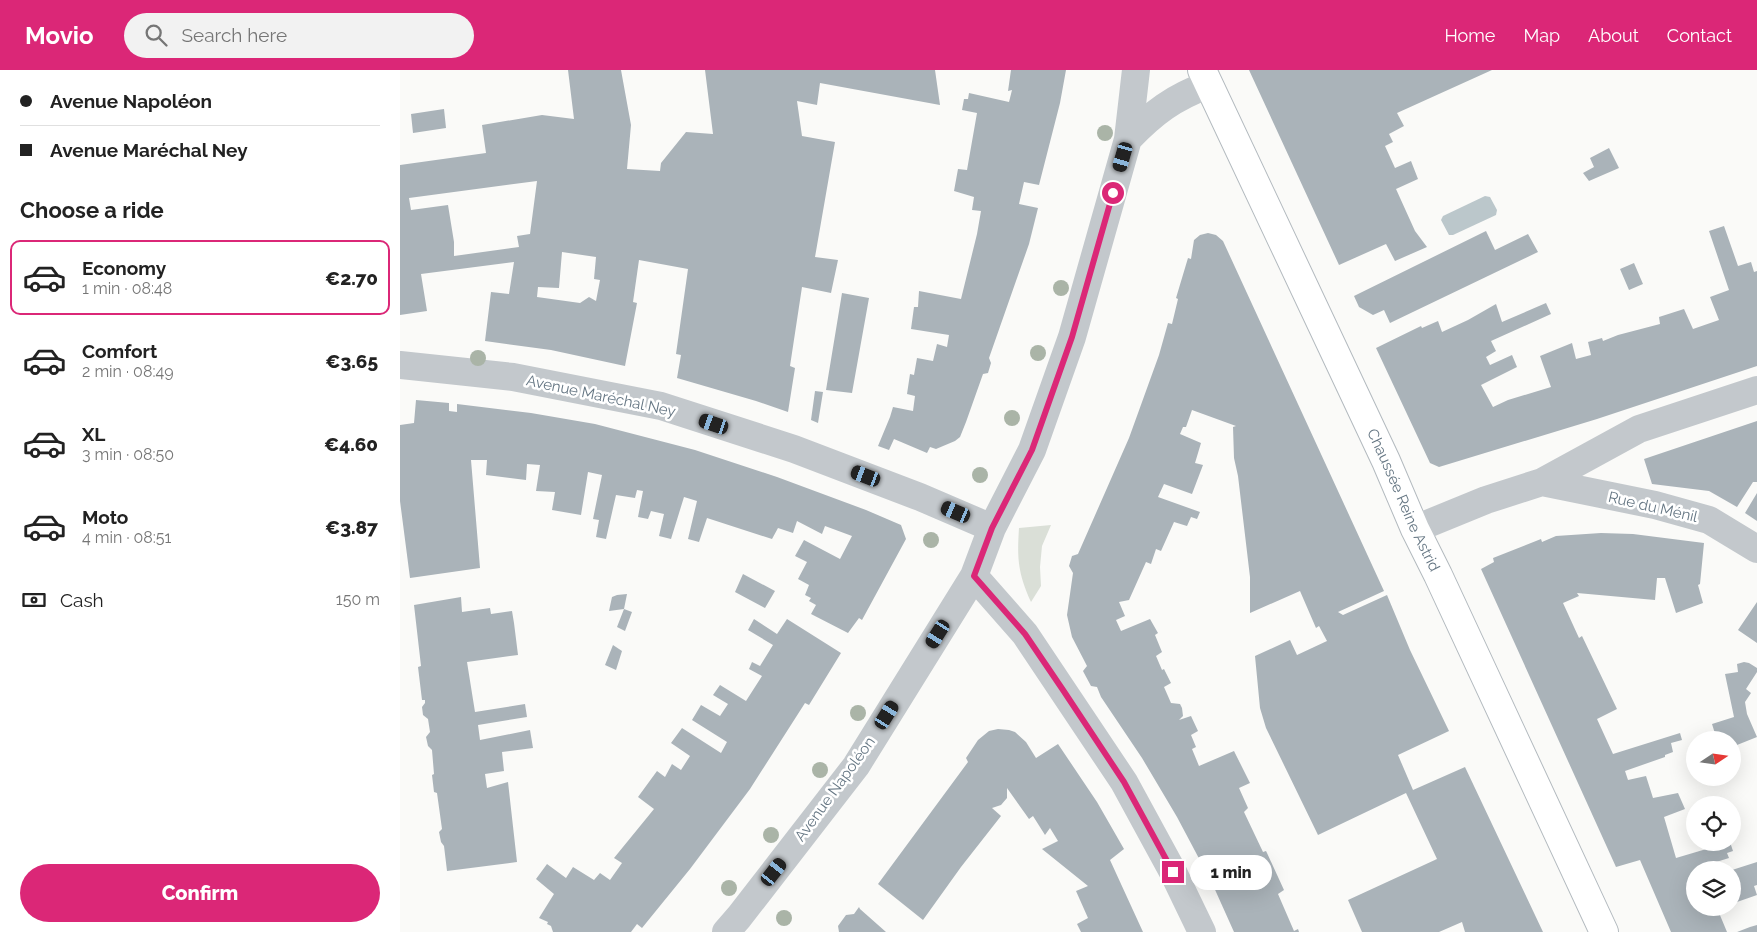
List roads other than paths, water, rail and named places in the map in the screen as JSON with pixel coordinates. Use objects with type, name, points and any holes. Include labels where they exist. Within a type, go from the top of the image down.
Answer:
[{"type":"main road","name":"Chaussée Reine Astrid","points":[[1205,77],[1386,461],[1415,530],[1438,575],[1604,932]]},
{"type":"street","name":"Avenue Napoléon","points":[[726,932],[856,766],[974,576],[992,528],[1032,450],[1072,337],[1128,139],[1136,70]]},
{"type":"street","points":[[1128,139],[1160,108],[1176,99],[1205,77]]},
{"type":"street","name":"Avenue Maréchal Ney","points":[[400,365],[513,377],[661,406],[794,449],[920,497],[992,528]]},
{"type":"street","points":[[1415,530],[1486,500],[1542,482],[1639,429],[1757,390]]},
{"type":"street","name":"Rue du Ménil","points":[[1542,482],[1655,505],[1709,520],[1757,549]]},
{"type":"street","points":[[974,576],[1025,634],[1124,782],[1173,872],[1202,932]]}]
